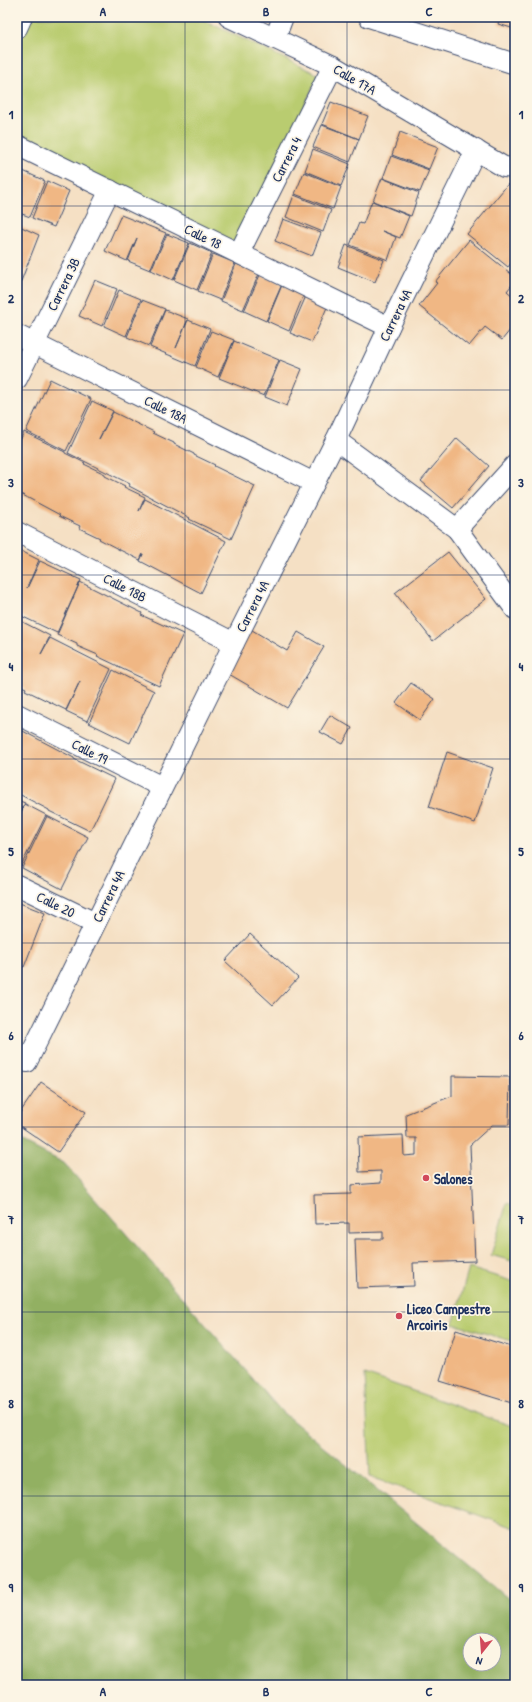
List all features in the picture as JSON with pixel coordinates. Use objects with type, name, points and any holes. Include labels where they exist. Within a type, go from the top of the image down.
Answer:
[{"type":"street","points":[[17,28],[22,17]]},
{"type":"street","name":"Calle 17A","points":[[229,17],[333,66],[504,167],[515,168]]},
{"type":"street","points":[[275,38],[283,17]]},
{"type":"street","points":[[369,17],[515,64]]},
{"type":"street","name":"Carrera 4","points":[[239,253],[333,66]]},
{"type":"street","name":"Calle 18","points":[[17,145],[389,327]]},
{"type":"street","name":"Carrera 4A","points":[[22,1059],[95,923],[336,440],[389,327],[476,150]]},
{"type":"street","name":"Carrera 3B","points":[[17,379],[26,339],[110,190]]},
{"type":"street","name":"Calle 18A","points":[[26,339],[314,483]]},
{"type":"street","points":[[336,440],[457,529],[515,609]]},
{"type":"street","points":[[457,529],[515,465]]},
{"type":"street","name":"Calle 18B","points":[[17,532],[234,643]]},
{"type":"street","name":"Calle 19","points":[[17,714],[162,787]]},
{"type":"street","name":"Calle 20","points":[[17,885],[95,923]]},
{"type":"green space","points":[[27,17],[197,17],[319,75],[237,245],[17,139],[17,37]]},
{"type":"green space","points":[[17,1139],[64,1163],[282,1412],[515,1604],[515,1685],[17,1685]]},
{"type":"green space","points":[[507,1203],[515,1206],[515,1262],[491,1255]]},
{"type":"green space","points":[[469,1268],[515,1282],[515,1342],[453,1324]]},
{"type":"green space","points":[[365,1374],[515,1427],[515,1528],[370,1477]]},
{"type":"building","points":[[500,17],[515,17],[515,29],[498,24]]},
{"type":"building","points":[[331,102],[368,116],[359,139],[322,124]]},
{"type":"building","points":[[322,125],[359,139],[350,162],[313,147]]},
{"type":"building","points":[[400,132],[438,147],[429,169],[392,155]]},
{"type":"building","points":[[313,149],[350,164],[341,186],[305,171]]},
{"type":"building","points":[[391,156],[429,170],[420,192],[383,178]]},
{"type":"building","points":[[17,168],[21,170],[17,179]]},
{"type":"building","points":[[23,171],[45,181],[30,217],[17,212],[17,186]]},
{"type":"building","points":[[304,172],[341,187],[333,209],[295,194]]},
{"type":"building","points":[[382,178],[419,193],[411,216],[373,201]]},
{"type":"building","points":[[47,181],[69,191],[54,227],[32,218]]},
{"type":"building","points":[[508,184],[515,190],[515,258],[508,267],[467,234]]},
{"type":"building","points":[[294,195],[331,210],[323,232],[286,217]]},
{"type":"building","points":[[372,201],[409,216],[400,238],[382,231],[396,237],[388,260],[350,245],[359,223],[363,224]]},
{"type":"building","points":[[121,215],[166,233],[150,270],[128,261],[137,238],[127,261],[105,251]]},
{"type":"building","points":[[283,219],[321,233],[312,256],[275,241]]},
{"type":"building","points":[[17,225],[39,235],[18,289],[17,289]]},
{"type":"building","points":[[167,234],[189,243],[173,280],[151,270]]},
{"type":"building","points":[[469,240],[515,277],[515,281],[507,291],[515,298],[515,324],[502,340],[485,327],[469,346],[419,306],[437,283],[435,282]]},
{"type":"building","points":[[190,243],[212,253],[197,290],[174,280]]},
{"type":"building","points":[[346,245],[384,260],[375,282],[338,267]]},
{"type":"building","points":[[213,254],[235,263],[220,300],[198,291]]},
{"type":"building","points":[[236,264],[259,274],[243,310],[221,301]]},
{"type":"building","points":[[260,275],[282,284],[266,321],[244,311]]},
{"type":"building","points":[[95,280],[117,289],[102,326],[79,316]]},
{"type":"building","points":[[282,285],[304,294],[289,331],[267,321]]},
{"type":"building","points":[[119,290],[141,299],[126,336],[104,326]]},
{"type":"building","points":[[306,296],[328,305],[312,342],[290,333]]},
{"type":"building","points":[[142,300],[165,309],[149,346],[127,337]]},
{"type":"building","points":[[165,310],[188,319],[176,348],[188,320],[210,329],[195,366],[150,347]]},
{"type":"building","points":[[211,331],[234,340],[218,377],[196,367]]},
{"type":"building","points":[[234,341],[279,360],[264,396],[219,378]]},
{"type":"building","points":[[280,360],[302,369],[287,406],[265,397]]},
{"type":"building","points":[[50,379],[91,399],[66,451],[26,431]]},
{"type":"building","points":[[92,401],[113,411],[99,439],[113,412],[154,432],[153,433],[215,465],[214,466],[255,486],[231,539],[189,519],[190,518],[129,486],[130,484],[68,453]]},
{"type":"building","points":[[24,432],[65,452],[85,463],[84,464],[105,474],[105,476],[125,486],[124,487],[145,497],[139,511],[145,499],[226,541],[201,593],[140,561],[143,554],[140,560],[79,528],[80,526],[17,492],[17,447]]},
{"type":"building","points":[[457,438],[489,466],[453,508],[421,481]]},
{"type":"building","points":[[19,550],[39,560],[27,588],[40,561],[81,580],[57,633],[17,614],[17,554]]},
{"type":"building","points":[[448,552],[486,599],[433,641],[395,593]]},
{"type":"building","points":[[80,582],[142,613],[141,615],[183,634],[159,686],[118,667],[97,656],[98,655],[57,635]]},
{"type":"building","points":[[17,619],[50,636],[41,654],[50,638],[111,669],[87,721],[66,711],[80,681],[66,710],[25,690],[26,688],[17,684]]},
{"type":"building","points":[[247,627],[287,651],[298,632],[324,647],[287,708],[222,670]]},
{"type":"building","points":[[113,670],[154,691],[130,743],[89,723]]},
{"type":"building","points":[[411,683],[435,699],[420,720],[396,703]]},
{"type":"building","points":[[330,715],[352,728],[343,744],[320,732]]},
{"type":"building","points":[[17,728],[115,779],[90,831],[17,793]]},
{"type":"building","points":[[447,752],[493,768],[475,823],[429,807]]},
{"type":"building","points":[[17,800],[25,803],[17,818]]},
{"type":"building","points":[[25,804],[46,815],[21,866],[17,865],[17,821]]},
{"type":"building","points":[[47,816],[88,837],[62,889],[22,868]]},
{"type":"building","points":[[17,902],[45,913],[24,967],[17,964]]},
{"type":"building","points":[[250,934],[298,978],[273,1005],[225,961]]},
{"type":"building","name":"Salones","points":[[452,1076],[510,1077],[509,1125],[492,1125],[470,1145],[475,1261],[413,1263],[414,1286],[357,1288],[355,1239],[383,1239],[383,1232],[349,1233],[349,1223],[315,1224],[314,1195],[351,1194],[351,1185],[381,1183],[381,1171],[359,1172],[358,1137],[403,1135],[404,1156],[416,1155],[416,1138],[407,1138],[406,1114],[452,1096]]},
{"type":"building","points":[[41,1082],[86,1112],[58,1152],[17,1124],[17,1117]]},
{"type":"building","points":[[456,1330],[515,1348],[515,1404],[440,1381]]},
{"type":"place","name":"Salones","points":[[426,1178]]},
{"type":"place","name":"Liceo Campestre Arcoiris","points":[[399,1316]]}]
